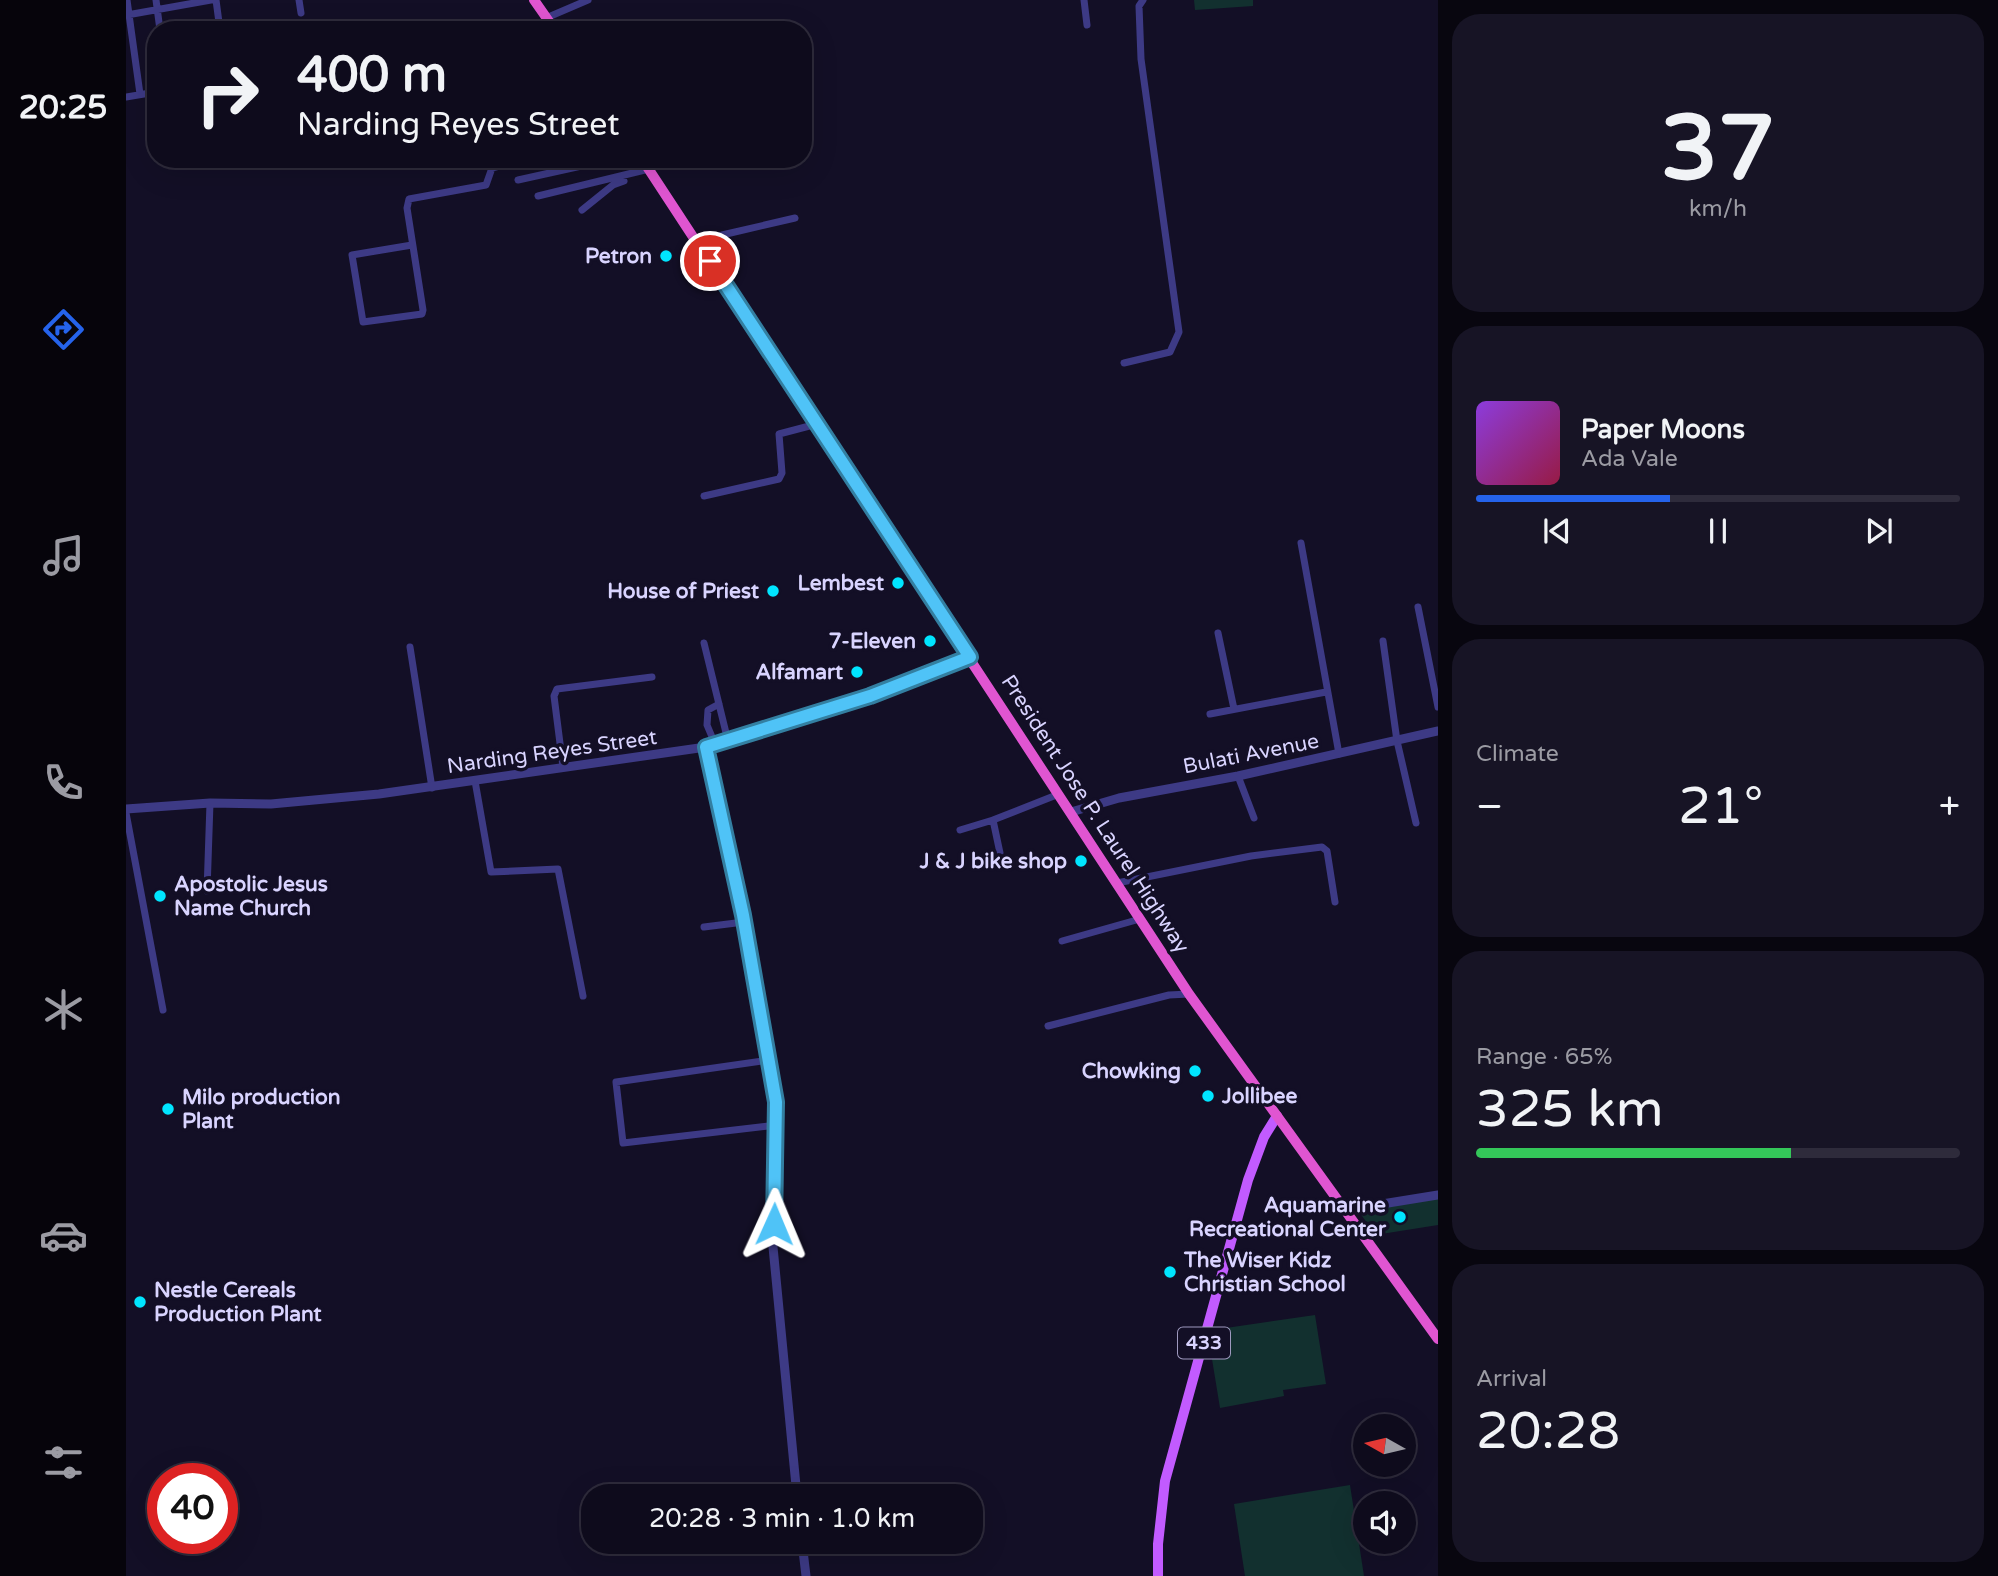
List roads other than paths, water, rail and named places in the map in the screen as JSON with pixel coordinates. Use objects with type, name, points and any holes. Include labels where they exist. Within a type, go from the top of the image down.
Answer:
[{"type":"highway","points":[[534,0],[549,21]]},
{"type":"highway","name":"President Jose P. Laurel Highway","points":[[649,168],[1189,994],[1438,1339]]},
{"type":"main road","name":"433","points":[[1158,1576],[1163,1497],[1172,1451],[1248,1180],[1264,1137],[1277,1116]]},
{"type":"street","points":[[127,0],[140,94]]},
{"type":"street","points":[[156,0],[159,21]]},
{"type":"street","points":[[128,15],[213,0],[218,21]]},
{"type":"street","points":[[299,0],[301,13]]},
{"type":"street","points":[[547,18],[589,0]]},
{"type":"street","points":[[1084,0],[1087,25]]},
{"type":"street","points":[[1124,363],[1170,352],[1179,332],[1141,59],[1138,13],[1143,0]]},
{"type":"street","points":[[126,97],[147,93]]},
{"type":"street","points":[[412,245],[352,255],[363,322],[422,314],[407,208],[409,199],[483,186],[488,183],[490,168]]},
{"type":"street","points":[[518,180],[572,168]]},
{"type":"street","points":[[538,197],[644,168]]},
{"type":"street","points":[[582,210],[618,183],[646,168]]},
{"type":"street","points":[[700,245],[722,235],[795,218]]},
{"type":"street","points":[[704,496],[779,480],[782,473],[779,435],[818,424]]},
{"type":"street","points":[[1301,543],[1339,754]]},
{"type":"street","points":[[1418,607],[1438,707]]},
{"type":"street","points":[[1218,633],[1234,709]]},
{"type":"street","points":[[1383,641],[1397,741],[1416,823]]},
{"type":"street","points":[[704,643],[728,741]]},
{"type":"street","points":[[410,647],[432,788]]},
{"type":"street","name":"Narding Reyes Street","points":[[126,811],[209,803],[271,804],[432,788],[710,746],[870,696],[970,657]]},
{"type":"street","points":[[563,767],[554,696],[557,689],[652,677]]},
{"type":"street","points":[[1210,714],[1326,692]]},
{"type":"street","points":[[719,704],[708,710],[706,718],[769,1060],[777,1125],[774,1247],[796,1484]]},
{"type":"street","name":"Bulati Avenue","points":[[1071,812],[1119,799],[1238,776],[1438,731]]},
{"type":"street","points":[[1238,776],[1254,818]]},
{"type":"street","points":[[475,781],[491,872],[558,869],[583,996]]},
{"type":"street","points":[[960,830],[1059,794]]},
{"type":"street","points":[[206,891],[209,803]]},
{"type":"street","points":[[126,811],[163,1010]]},
{"type":"street","points":[[993,820],[1000,853]]},
{"type":"street","points":[[1117,883],[1251,856],[1322,848],[1326,851],[1335,902]]},
{"type":"street","points":[[1062,941],[1140,919]]},
{"type":"street","points":[[704,928],[744,922]]},
{"type":"street","points":[[1048,1026],[1169,996],[1189,994]]},
{"type":"street","points":[[769,1060],[616,1082],[623,1143],[777,1125]]},
{"type":"street","points":[[1345,1210],[1438,1195]]},
{"type":"street","points":[[803,1554],[806,1576]]},
{"type":"place","name":"Petron","points":[[666,256]]},
{"type":"place","name":"Lembest","points":[[898,583]]},
{"type":"place","name":"House of Priest","points":[[773,591]]},
{"type":"place","name":"7-Eleven","points":[[930,641]]},
{"type":"place","name":"Alfamart","points":[[857,672]]},
{"type":"place","name":"J & J bike shop","points":[[1081,861]]},
{"type":"place","name":"Apostolic Jesus Name Church","points":[[160,896]]},
{"type":"place","name":"Chowking","points":[[1195,1071]]},
{"type":"place","name":"Jollibee","points":[[1208,1096]]},
{"type":"place","name":"Milo production Plant","points":[[168,1109]]},
{"type":"place","name":"Aquamarine Recreational Center","points":[[1400,1217]]},
{"type":"place","name":"The Wiser Kidz Christian School","points":[[1170,1272]]},
{"type":"place","name":"Nestle Cereals Production Plant","points":[[140,1302]]}]
